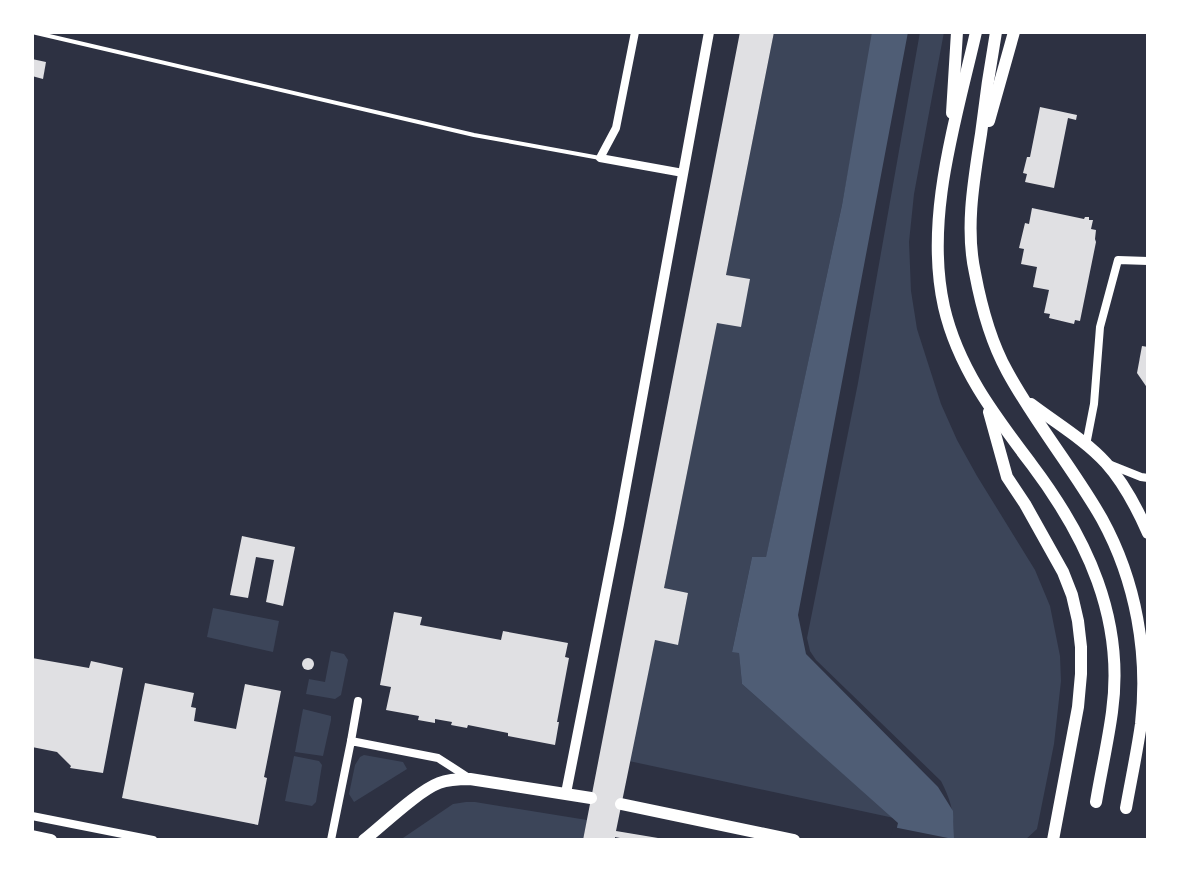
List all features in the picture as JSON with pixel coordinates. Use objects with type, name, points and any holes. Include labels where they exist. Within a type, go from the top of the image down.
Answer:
[{"type":"main road","points":[[949,153],[957,32]]},
{"type":"main road","points":[[976,32],[939,210],[937,244],[944,309],[972,381],[1053,492],[1075,529],[1104,594],[1115,665],[1113,711],[1096,802]]},
{"type":"main road","points":[[996,32],[970,224],[974,271],[1005,368],[1103,521],[1124,568],[1137,613],[1142,649],[1141,724],[1126,808]]},
{"type":"main road","points":[[976,167],[1014,32]]},
{"type":"main road","points":[[1023,399],[1106,462],[1128,492],[1148,533]]},
{"type":"main road","points":[[987,405],[1007,477],[1029,509],[1063,572],[1078,621],[1080,685],[1053,840]]},
{"type":"main road","points":[[364,840],[423,792],[453,779],[591,798]]},
{"type":"main road","points":[[621,804],[794,840]]},
{"type":"main road","points":[[376,840],[382,826]]},
{"type":"main road","points":[[32,836],[51,840]]},
{"type":"street","points":[[635,32],[616,128],[600,158],[683,173]]},
{"type":"street","points":[[566,793],[709,32]]},
{"type":"street","points":[[1086,445],[1094,404],[1100,327],[1118,260],[1148,261]]},
{"type":"street","points":[[1106,462],[1125,472],[1148,478]]},
{"type":"street","points":[[331,840],[358,701]]},
{"type":"street","points":[[351,741],[438,758],[470,779]]},
{"type":"street","points":[[32,816],[153,840]]},
{"type":"lane","points":[[32,32],[474,135],[600,158]]},
{"type":"shaded area","points":[[774,32],[874,32],[842,205],[766,558],[752,557],[732,652],[739,652],[742,684],[894,818],[629,761],[655,640],[678,644],[688,593],[664,588],[717,323],[749,279],[726,275]]},
{"type":"shaded area","points":[[872,32],[908,32],[798,615],[806,654],[938,787],[953,811],[954,840],[894,840],[898,823],[742,684],[739,653],[732,652],[752,557],[766,557],[842,205]]},
{"type":"shaded area","points":[[920,32],[944,32],[914,194],[909,242],[911,291],[917,329],[941,404],[957,440],[1035,570],[1050,606],[1060,656],[1061,681],[1054,744],[1037,829],[1025,840],[953,840],[952,810],[941,781],[816,660],[807,638],[858,383]]},
{"type":"shaded area","points":[[213,608],[279,621],[273,652],[207,637]]},
{"type":"shaded area","points":[[331,651],[344,654],[348,660],[341,695],[335,699],[306,694],[309,679],[325,682]]},
{"type":"shaded area","points":[[303,709],[331,716],[323,756],[295,752]]},
{"type":"shaded area","points":[[364,755],[403,762],[407,769],[354,802],[349,794],[355,765]]},
{"type":"shaded area","points":[[294,756],[319,761],[322,765],[316,802],[312,806],[285,801]]},
{"type":"shaded area","points":[[466,802],[587,820],[583,840],[400,840],[453,804]]},
{"type":"pier","points":[[893,827],[958,840],[890,840]]},
{"type":"building","points":[[740,32],[774,32],[726,275],[750,279],[741,327],[717,323],[664,588],[688,593],[678,645],[655,640],[616,831],[658,840],[615,837],[615,840],[583,840]]},
{"type":"building","points":[[32,59],[46,62],[43,79],[32,76]]},
{"type":"building","points":[[1040,107],[1077,115],[1076,120],[1068,118],[1054,188],[1025,182],[1027,174],[1023,173],[1027,157],[1030,157]]},
{"type":"building","points":[[1032,208],[1093,220],[1091,229],[1096,230],[1096,242],[1080,321],[1075,320],[1074,324],[1049,318],[1050,314],[1044,313],[1049,290],[1033,287],[1037,267],[1021,264],[1024,249],[1019,248]]},
{"type":"building","points":[[1142,346],[1148,347],[1148,389],[1137,373]]},
{"type":"building","points":[[242,536],[295,547],[283,606],[266,602],[274,560],[256,557],[248,598],[230,595]]},
{"type":"building","points":[[394,612],[422,617],[420,625],[501,640],[503,631],[568,643],[565,657],[569,658],[555,745],[468,725],[467,728],[451,725],[452,722],[418,720],[419,716],[386,710],[391,687],[380,685]]},
{"type":"building","points":[[32,658],[89,668],[91,661],[123,668],[103,773],[70,768],[57,752],[32,747]]},
{"type":"building","points":[[308,658],[314,664],[308,670],[302,664]]},
{"type":"building","points":[[145,683],[194,693],[191,707],[196,708],[194,721],[236,729],[245,684],[281,691],[258,825],[122,798]]}]
